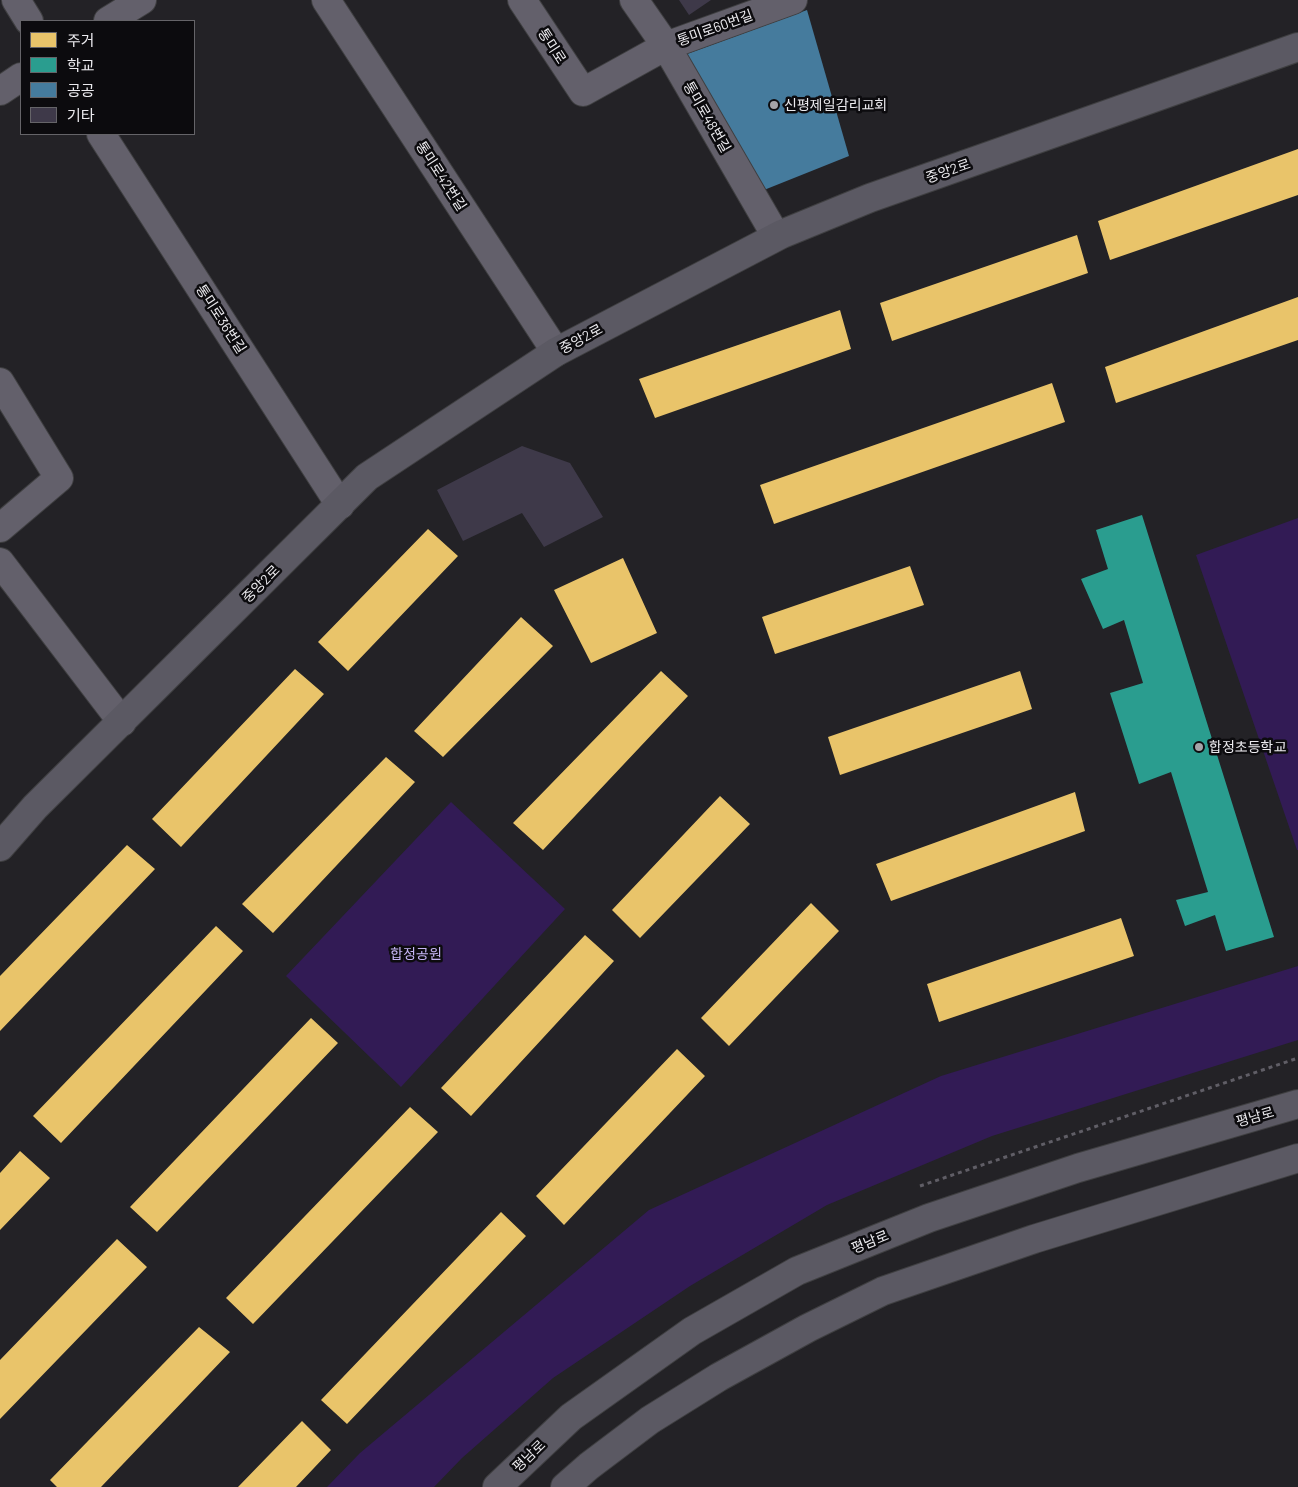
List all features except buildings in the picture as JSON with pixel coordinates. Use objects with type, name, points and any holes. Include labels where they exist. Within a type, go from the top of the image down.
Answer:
[{"type":"main road","name":"중앙2로","points":[[0,847],[35,807],[367,477],[556,352],[776,236],[870,198],[1298,47]]},
{"type":"main road","name":"평남로","points":[[497,1487],[579,1411],[692,1331],[797,1271],[929,1218],[1078,1168],[1298,1104]]},
{"type":"main road","points":[[565,1487],[650,1420],[719,1377],[808,1328],[883,1291],[1034,1239],[1298,1158]]},
{"type":"street","points":[[16,0],[28,20]]},
{"type":"street","points":[[110,20],[142,0]]},
{"type":"street","name":"통미로42번길","points":[[326,0],[556,352]]},
{"type":"street","name":"통미로","points":[[522,0],[583,92]]},
{"type":"street","name":"통미로48번길","points":[[634,0],[666,46],[776,236]]},
{"type":"street","name":"통미로60번길","points":[[583,92],[666,46],[794,0]]},
{"type":"street","points":[[0,91],[20,78]]},
{"type":"street","name":"통미로36번길","points":[[102,135],[340,505]]},
{"type":"street","points":[[0,382],[59,478],[0,528]]},
{"type":"street","points":[[0,562],[122,722]]},
{"type":"path","points":[[920,1186],[1298,1058]]},
{"type":"green space","points":[[1298,518],[1298,850],[1297,850],[1196,555]]},
{"type":"green space","name":"합정공원","points":[[451,802],[565,909],[401,1087],[286,976]]},
{"type":"green space","points":[[1298,966],[1298,1040],[992,1136],[827,1205],[690,1286],[553,1378],[462,1458],[434,1487],[327,1487],[360,1453],[649,1210],[941,1076]]},
{"type":"place","name":"신평제일감리교회","points":[[774,105]]},
{"type":"place","name":"합정초등학교","points":[[1199,747]]}]
